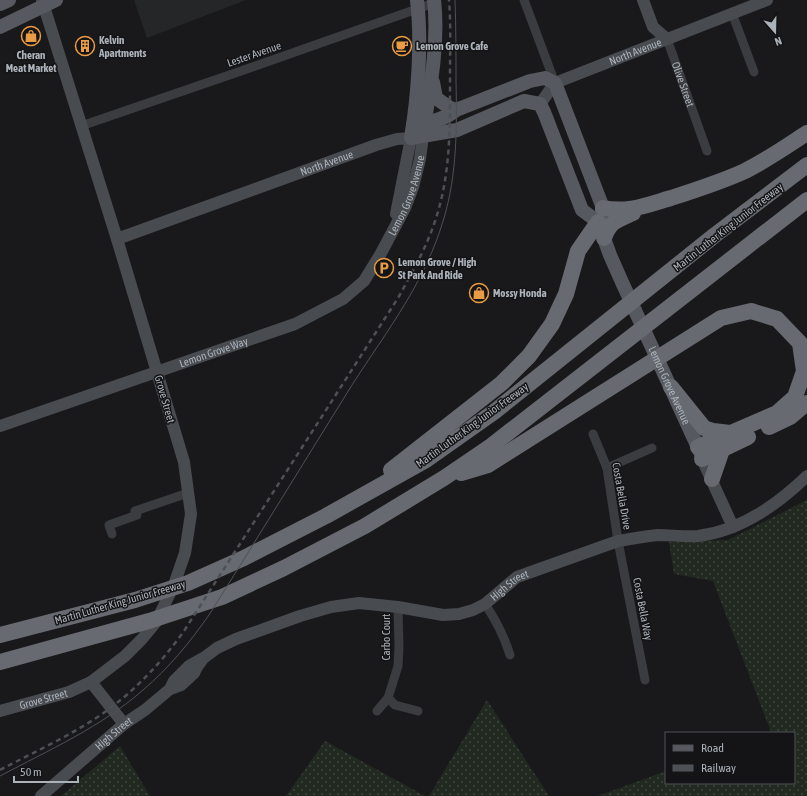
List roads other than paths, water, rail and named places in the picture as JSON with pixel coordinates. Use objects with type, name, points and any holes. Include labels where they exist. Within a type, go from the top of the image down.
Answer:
[{"type":"highway","points":[[345,506],[502,383],[529,356],[552,324],[566,294],[578,252],[600,215],[616,210],[642,206],[719,182],[772,157],[807,133]]},
{"type":"highway","name":"Martin Luther King Junior Freeway","points":[[0,635],[135,600],[188,583],[244,558],[345,506],[426,460],[494,412],[715,235],[807,165]]},
{"type":"highway","points":[[0,662],[149,621],[222,597],[284,568],[365,526],[444,478],[509,432],[807,200]]},
{"type":"highway","points":[[604,238],[613,222],[636,212],[642,206]]},
{"type":"highway","points":[[444,478],[488,464],[720,318],[751,311],[777,319],[800,343],[804,371],[795,397],[777,413],[732,433],[700,453]]},
{"type":"highway","points":[[671,387],[704,428],[713,432],[732,433]]},
{"type":"highway","points":[[700,453],[722,450],[790,417],[807,403]]},
{"type":"highway","points":[[712,479],[722,450]]},
{"type":"main road","points":[[0,4],[9,0]]},
{"type":"main road","name":"Olive Street","points":[[643,0],[653,27],[667,39]]},
{"type":"main road","name":"North Avenue","points":[[117,239],[376,145],[397,139],[449,116],[456,110],[530,81],[545,78],[555,83],[767,0]]},
{"type":"main road","name":"Lemon Grove Avenue","points":[[418,130],[433,69],[435,22],[434,1]]},
{"type":"main road","points":[[0,27],[47,2]]},
{"type":"main road","name":"Grove Street","points":[[0,711],[69,692],[90,682],[125,656],[142,639],[156,622],[174,585],[185,553],[191,514],[184,462],[82,126],[47,2]]},
{"type":"main road","name":"Lemon Grove Avenue","points":[[392,231],[405,208],[413,187],[420,159],[418,130],[419,45],[417,5]]},
{"type":"main road","points":[[433,69],[436,98],[450,108],[456,110]]},
{"type":"main road","points":[[555,83],[540,104],[582,210],[600,215]]},
{"type":"main road","name":"Lemon Grove Avenue","points":[[555,83],[588,168],[600,215],[604,238],[621,280],[671,387],[733,527]]},
{"type":"main road","name":"North Avenue","points":[[418,130],[457,130],[524,101],[540,104]]},
{"type":"main road","points":[[565,165],[588,168]]},
{"type":"main road","name":"Lemon Grove Way","points":[[0,426],[295,324],[343,299],[364,280],[380,255],[392,231]]},
{"type":"main road","name":"High Street","points":[[41,796],[124,724],[145,710],[170,689],[174,681],[189,666],[236,638],[331,607],[359,603],[398,607],[443,615],[459,614],[473,610],[485,604],[517,577],[618,542],[659,535],[698,536],[733,527],[757,515],[775,503],[794,489],[807,476]]},
{"type":"main road","points":[[90,682],[124,724]]},
{"type":"street","points":[[524,0],[555,83]]},
{"type":"street","name":"Lester Avenue","points":[[82,126],[417,5],[434,1]]},
{"type":"street","points":[[732,13],[754,72]]},
{"type":"street","name":"Olive Street","points":[[667,39],[707,151]]},
{"type":"street","name":"Costa Bella Drive","points":[[593,434],[607,468],[618,542]]},
{"type":"street","points":[[607,468],[652,448]]},
{"type":"street","points":[[112,534],[109,525],[136,515],[136,511],[188,493]]},
{"type":"street","name":"Costa Bella Way","points":[[618,542],[645,680]]},
{"type":"street","points":[[485,604],[495,619],[506,641],[510,655]]},
{"type":"street","name":"Carbo Court","points":[[378,711],[388,698],[398,666],[398,607]]},
{"type":"street","points":[[388,698],[395,705],[418,712]]},
{"type":"tram line","points":[[0,776],[74,737],[110,715],[153,682],[179,654],[209,615],[416,285],[436,242],[444,218],[452,185],[456,134],[455,0]]},
{"type":"railway","points":[[0,770],[65,737],[102,714],[126,696],[147,676],[166,654],[184,631],[398,298],[420,258],[429,237],[442,198],[445,181],[450,129],[449,0]]},
{"type":"place","name":"Cheran Meat Market","points":[[31,36]]},
{"type":"place","name":"Kelvin Apartments","points":[[85,46]]},
{"type":"place","name":"Lemon Grove Cafe","points":[[402,46]]},
{"type":"place","name":"Lemon Grove / High St Park And Ride","points":[[384,268]]},
{"type":"place","name":"Mossy Honda","points":[[479,293]]}]
